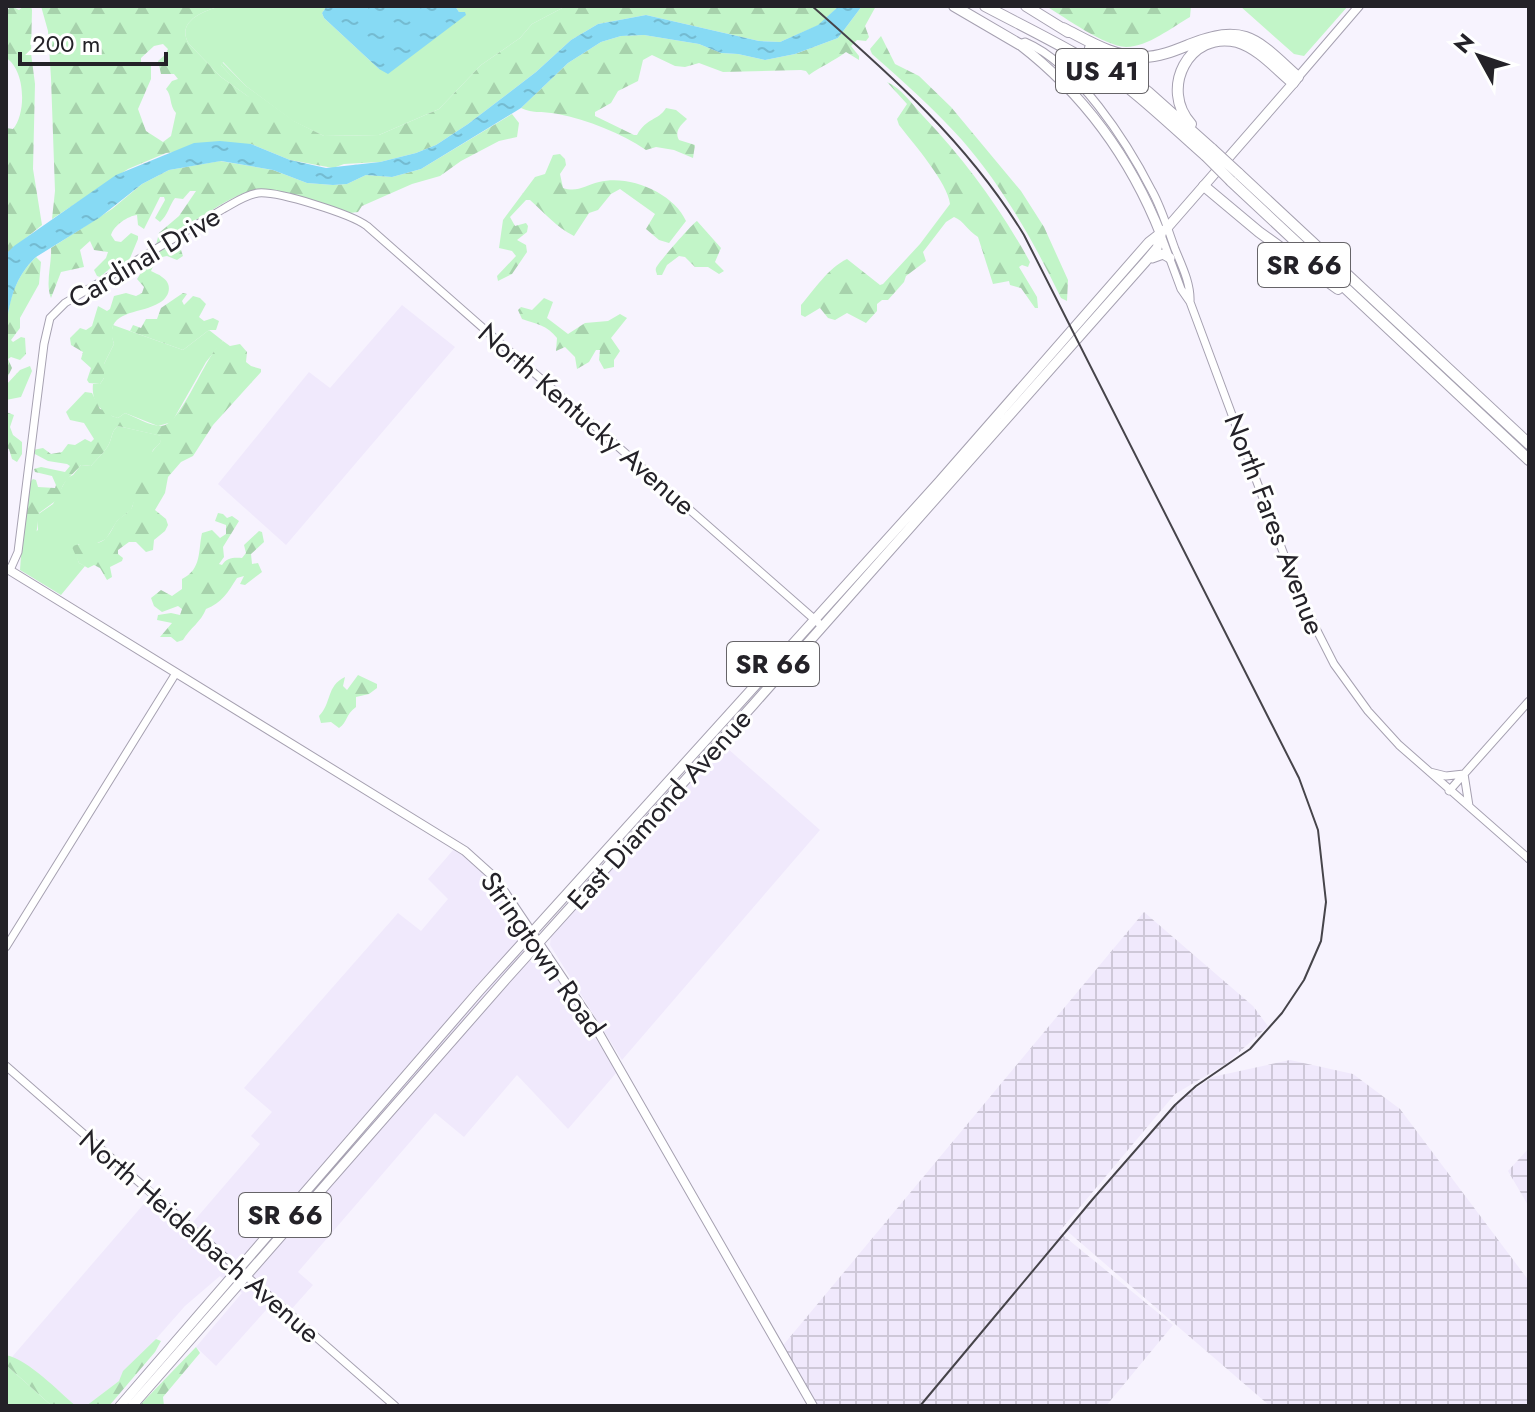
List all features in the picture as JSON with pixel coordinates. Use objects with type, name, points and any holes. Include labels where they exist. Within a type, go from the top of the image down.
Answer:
[{"type":"highway","points":[[954,6],[1019,44]]},
{"type":"highway","name":"US 41","points":[[985,6],[1106,73],[1209,152],[1405,344],[1529,460]]},
{"type":"highway","name":"US 41","points":[[1026,6],[1063,28],[1131,79],[1195,133],[1209,152]]},
{"type":"highway","points":[[1063,28],[1111,52],[1142,57],[1167,53],[1213,35],[1240,34],[1264,47],[1296,80]]},
{"type":"highway","points":[[1195,133],[1179,107],[1176,85],[1187,60],[1204,45],[1223,40],[1244,44],[1296,80]]},
{"type":"highway","name":"US 41","points":[[1234,177],[1529,444]]},
{"type":"highway","name":"SR 66","points":[[1204,186],[1248,224],[1332,284],[1405,344]]},
{"type":"main road","name":"East Diamond Avenue","points":[[149,1380],[246,1277],[1149,242],[1164,231],[1359,6]]},
{"type":"main road","name":"North Fares Avenue","points":[[1019,44],[1060,79],[1099,124],[1164,231]]},
{"type":"main road","name":"East Diamond Avenue","points":[[149,1380],[237,1270],[532,932],[1146,261],[1157,248],[1164,231]]},
{"type":"main road","points":[[1146,261],[1161,254],[1170,258]]},
{"type":"main road","name":"Stringtown Road","points":[[8,569],[477,860],[495,878],[605,1043],[813,1404]]},
{"type":"main road","name":"SR 66","points":[[120,1406],[149,1380]]},
{"type":"main road","name":"SR 66","points":[[132,1406],[149,1380]]},
{"type":"street","name":"Cardinal Drive","points":[[8,569],[15,562],[20,543],[46,332],[55,311],[223,209],[252,195],[274,194],[349,217]]},
{"type":"street","name":"North Kentucky Avenue","points":[[349,217],[367,226],[818,622]]},
{"type":"street","name":"North Fares Avenue","points":[[1164,231],[1181,289],[1190,302],[1314,630],[1342,677],[1368,711],[1426,771],[1529,859]]},
{"type":"street","name":"North Fares Avenue","points":[[1164,231],[1189,286],[1190,302]]},
{"type":"street","points":[[6,947],[176,673]]},
{"type":"street","points":[[1449,791],[1529,701]]},
{"type":"street","points":[[1426,771],[1446,776],[1464,774]]},
{"type":"street","points":[[1464,774],[1469,808]]},
{"type":"street","name":"North Heidelbach Avenue","points":[[6,1066],[395,1406]]},
{"type":"shaded area","points":[[402,305],[455,347],[286,545],[218,484],[309,372],[330,388]]},
{"type":"shaded area","points":[[727,748],[820,830],[622,1060],[550,945],[551,936],[721,749]]},
{"type":"shaded area","points":[[454,849],[476,861],[495,881],[617,1072],[568,1129],[517,1075],[464,1137],[435,1113],[298,1272],[313,1285],[289,1312],[275,1300],[216,1366],[196,1347],[242,1293],[220,1276],[185,1306],[119,1381],[86,1406],[76,1406],[37,1373],[12,1357],[149,1198],[187,1229],[260,1144],[251,1136],[272,1112],[244,1088],[398,913],[421,931],[448,899],[428,879]]},
{"type":"shaded area","points":[[1144,912],[1253,1006],[1268,1026],[1226,1064],[1175,1094],[1059,1232],[1173,1325],[1106,1406],[816,1406],[780,1349]]},
{"type":"shaded area","points":[[1290,1060],[1353,1074],[1400,1109],[1529,1281],[1529,1406],[1270,1406],[1067,1231],[1180,1100],[1212,1077]]},
{"type":"shaded area","points":[[1529,1148],[1529,1207],[1508,1171]]},
{"type":"green space","points":[[11,6],[19,10],[31,6],[32,10],[31,53],[35,84],[33,169],[42,225],[6,254],[6,128],[13,129],[22,102],[17,71],[6,58],[6,12]]},
{"type":"green space","points":[[41,6],[222,6],[200,14],[186,29],[189,44],[221,77],[249,97],[221,65],[222,62],[246,86],[294,121],[324,136],[379,135],[439,109],[481,65],[520,38],[532,24],[566,6],[839,6],[819,25],[780,42],[759,41],[646,15],[598,24],[571,40],[536,72],[468,124],[436,145],[416,153],[380,162],[344,164],[333,168],[290,160],[251,144],[166,153],[128,169],[52,219],[55,191],[48,31]],"holes":[[[163,44],[168,49],[158,61],[161,74],[174,74],[178,79],[166,89],[176,113],[171,136],[163,142],[146,131],[138,109],[151,79],[151,66],[141,66],[141,58],[154,46]]]},
{"type":"green space","points":[[222,6],[327,6],[322,13],[324,18],[379,69],[459,12],[455,6],[566,6],[532,24],[520,38],[481,65],[439,109],[379,135],[324,136],[293,121],[246,86],[223,62],[221,65],[253,100],[221,77],[189,44],[186,29],[189,23],[200,14]]},
{"type":"green space","points":[[862,6],[876,6],[865,26],[869,37],[866,41],[857,40],[851,46],[859,60],[846,52],[809,75],[801,70],[723,72],[699,63],[675,66],[652,55],[643,60],[638,81],[618,91],[611,103],[595,112],[595,116],[637,135],[666,108],[676,110],[687,119],[677,134],[679,140],[695,145],[693,158],[674,150],[656,147],[646,150],[592,124],[521,108],[568,63],[601,42],[621,36],[644,35],[699,44],[721,53],[765,60],[795,54],[838,38]]},
{"type":"green space","points":[[1046,6],[1191,6],[1190,17],[1151,40],[1126,47],[1096,37]]},
{"type":"green space","points":[[1240,6],[1348,6],[1304,56],[1294,54]]},
{"type":"green space","points":[[881,36],[895,64],[919,76],[951,107],[1021,191],[1044,227],[1068,280],[1067,301],[1061,298],[1017,216],[977,158],[929,106],[872,54],[870,49]]},
{"type":"green space","points":[[887,82],[902,92],[939,133],[1007,223],[1030,262],[1028,267],[1019,267],[1037,297],[1038,308],[1021,288],[1010,285],[1009,281],[993,284],[978,237],[954,217],[946,222],[923,252],[926,261],[906,276],[888,300],[877,304],[877,311],[866,323],[847,313],[835,320],[828,318],[820,308],[805,317],[801,315],[801,305],[834,268],[847,259],[880,285],[883,284],[920,244],[950,204],[937,175],[899,125],[897,119],[907,104]]},
{"type":"green space","points":[[512,114],[519,123],[517,137],[499,141],[440,176],[412,184],[362,206],[358,212],[350,213],[292,195],[260,189],[227,201],[172,234],[166,243],[181,250],[183,256],[177,260],[167,256],[157,258],[151,271],[165,280],[169,287],[168,294],[151,307],[118,319],[112,333],[114,344],[104,364],[104,378],[100,384],[87,380],[91,368],[81,359],[83,352],[71,345],[70,338],[80,328],[86,330],[92,326],[98,306],[107,311],[110,309],[114,296],[142,293],[144,287],[137,279],[154,253],[159,233],[179,216],[196,191],[190,191],[183,199],[175,198],[160,222],[155,218],[165,200],[160,197],[144,229],[138,225],[137,215],[118,225],[111,235],[115,241],[121,242],[131,233],[138,239],[128,263],[114,265],[100,277],[94,270],[108,252],[94,250],[90,241],[80,250],[84,267],[61,272],[51,298],[51,248],[112,209],[142,184],[169,170],[220,161],[273,170],[307,183],[347,184],[366,175],[392,177],[421,169]]},
{"type":"green space","points":[[560,154],[566,165],[560,174],[563,188],[577,189],[611,180],[637,183],[672,202],[686,221],[669,243],[659,240],[646,229],[655,214],[620,189],[611,194],[598,210],[589,213],[574,236],[526,200],[510,217],[515,226],[526,223],[528,226],[527,232],[517,240],[526,245],[527,252],[512,274],[498,281],[497,276],[516,256],[512,251],[499,248],[503,220],[535,177],[545,174],[553,155]]},
{"type":"green space","points":[[697,221],[721,248],[715,262],[724,271],[719,274],[708,267],[695,267],[685,257],[679,256],[667,265],[662,275],[657,275],[658,265]]},
{"type":"green space","points":[[36,257],[41,262],[39,284],[20,318],[20,328],[11,340],[25,338],[26,354],[20,360],[8,359],[12,368],[6,380],[6,330],[11,299],[25,270]]},
{"type":"green space","points":[[183,293],[187,294],[182,301],[184,305],[193,296],[206,304],[199,317],[204,321],[213,318],[219,321],[216,330],[209,330],[183,350],[130,331],[133,325],[141,328],[146,319],[157,319],[161,308]]},
{"type":"green space","points":[[544,298],[553,302],[547,318],[568,334],[585,323],[608,321],[620,314],[627,318],[611,338],[620,351],[614,360],[614,367],[604,369],[599,360],[600,350],[596,350],[589,362],[577,369],[575,357],[565,347],[556,351],[557,338],[549,330],[522,319],[518,310],[521,307],[532,310]]},
{"type":"green space","points":[[113,325],[183,350],[209,330],[223,341],[206,362],[172,422],[158,426],[125,413],[118,418],[102,410],[96,401],[93,384],[100,384],[104,378],[104,364],[114,344],[111,334]]},
{"type":"green space","points":[[223,341],[230,346],[240,344],[247,352],[246,362],[261,369],[261,372],[213,425],[193,456],[181,462],[168,477],[165,493],[155,510],[166,519],[168,525],[154,540],[153,550],[146,552],[136,542],[129,542],[118,550],[122,561],[110,567],[112,577],[107,580],[100,568],[94,565],[88,568],[79,563],[72,547],[102,541],[131,509],[145,464],[160,443],[161,436],[118,426],[101,455],[91,466],[81,465],[64,483],[61,497],[39,513],[36,536],[28,542],[22,541],[28,484],[33,479],[38,487],[55,488],[56,485],[52,476],[35,472],[34,469],[41,467],[65,472],[70,466],[48,461],[33,453],[33,450],[43,448],[51,454],[62,452],[68,444],[94,439],[84,423],[70,420],[66,412],[85,392],[92,393],[100,409],[109,411],[112,416],[118,418],[125,413],[161,426],[177,415]]},
{"type":"green space","points":[[30,366],[32,371],[21,397],[6,400],[6,385],[20,370]]},
{"type":"green space","points":[[6,412],[14,415],[10,427],[13,435],[22,442],[22,454],[17,462],[6,448]]},
{"type":"green space","points":[[118,426],[162,436],[160,443],[153,450],[131,510],[117,521],[106,539],[93,545],[78,544],[76,554],[79,563],[85,566],[61,595],[20,570],[22,541],[38,530],[37,515],[53,504],[67,478],[81,465],[91,466],[107,447]]},
{"type":"green space","points":[[218,513],[239,521],[223,547],[224,557],[219,564],[230,558],[242,558],[246,553],[244,545],[259,531],[264,542],[251,554],[252,564],[258,563],[262,572],[245,585],[240,584],[244,576],[237,578],[220,600],[206,609],[183,640],[177,642],[171,637],[160,637],[172,623],[157,620],[158,615],[180,615],[182,609],[178,606],[162,612],[154,606],[151,598],[161,590],[172,596],[182,589],[182,579],[196,565],[202,533],[212,530],[220,538],[226,534],[226,525],[215,521]]},
{"type":"green space","points":[[358,675],[377,684],[377,688],[356,697],[356,707],[339,728],[331,722],[321,723],[319,716],[335,685],[345,677],[343,686],[347,690]]},
{"type":"green space","points":[[156,1339],[161,1341],[155,1352],[109,1406],[86,1406],[119,1381],[123,1371]]},
{"type":"green space","points":[[196,1347],[200,1353],[163,1397],[164,1406],[139,1406]]},
{"type":"green space","points":[[6,1355],[34,1369],[76,1406],[52,1406],[6,1365]]},
{"type":"green space","points":[[6,1365],[52,1406],[6,1406]]},
{"type":"water","points":[[327,6],[455,6],[466,15],[388,74],[324,18],[322,13]]},
{"type":"water","points":[[839,6],[862,6],[838,38],[795,54],[765,60],[644,35],[621,36],[601,42],[568,63],[521,108],[421,169],[392,177],[366,175],[347,184],[333,185],[307,183],[273,170],[221,161],[169,170],[142,184],[99,218],[36,257],[23,272],[15,289],[6,327],[6,254],[14,246],[116,175],[194,143],[220,141],[251,144],[290,160],[326,168],[380,162],[436,145],[536,72],[571,40],[598,24],[646,15],[759,41],[780,42],[818,25]]},
{"type":"waterway","points":[[6,243],[7,254]]},
{"type":"railway","points":[[812,6],[927,112],[978,170],[1024,235],[1299,778],[1318,830],[1326,902],[1321,941],[1304,980],[1282,1013],[1250,1049],[1196,1086],[1175,1105],[920,1406]]}]
